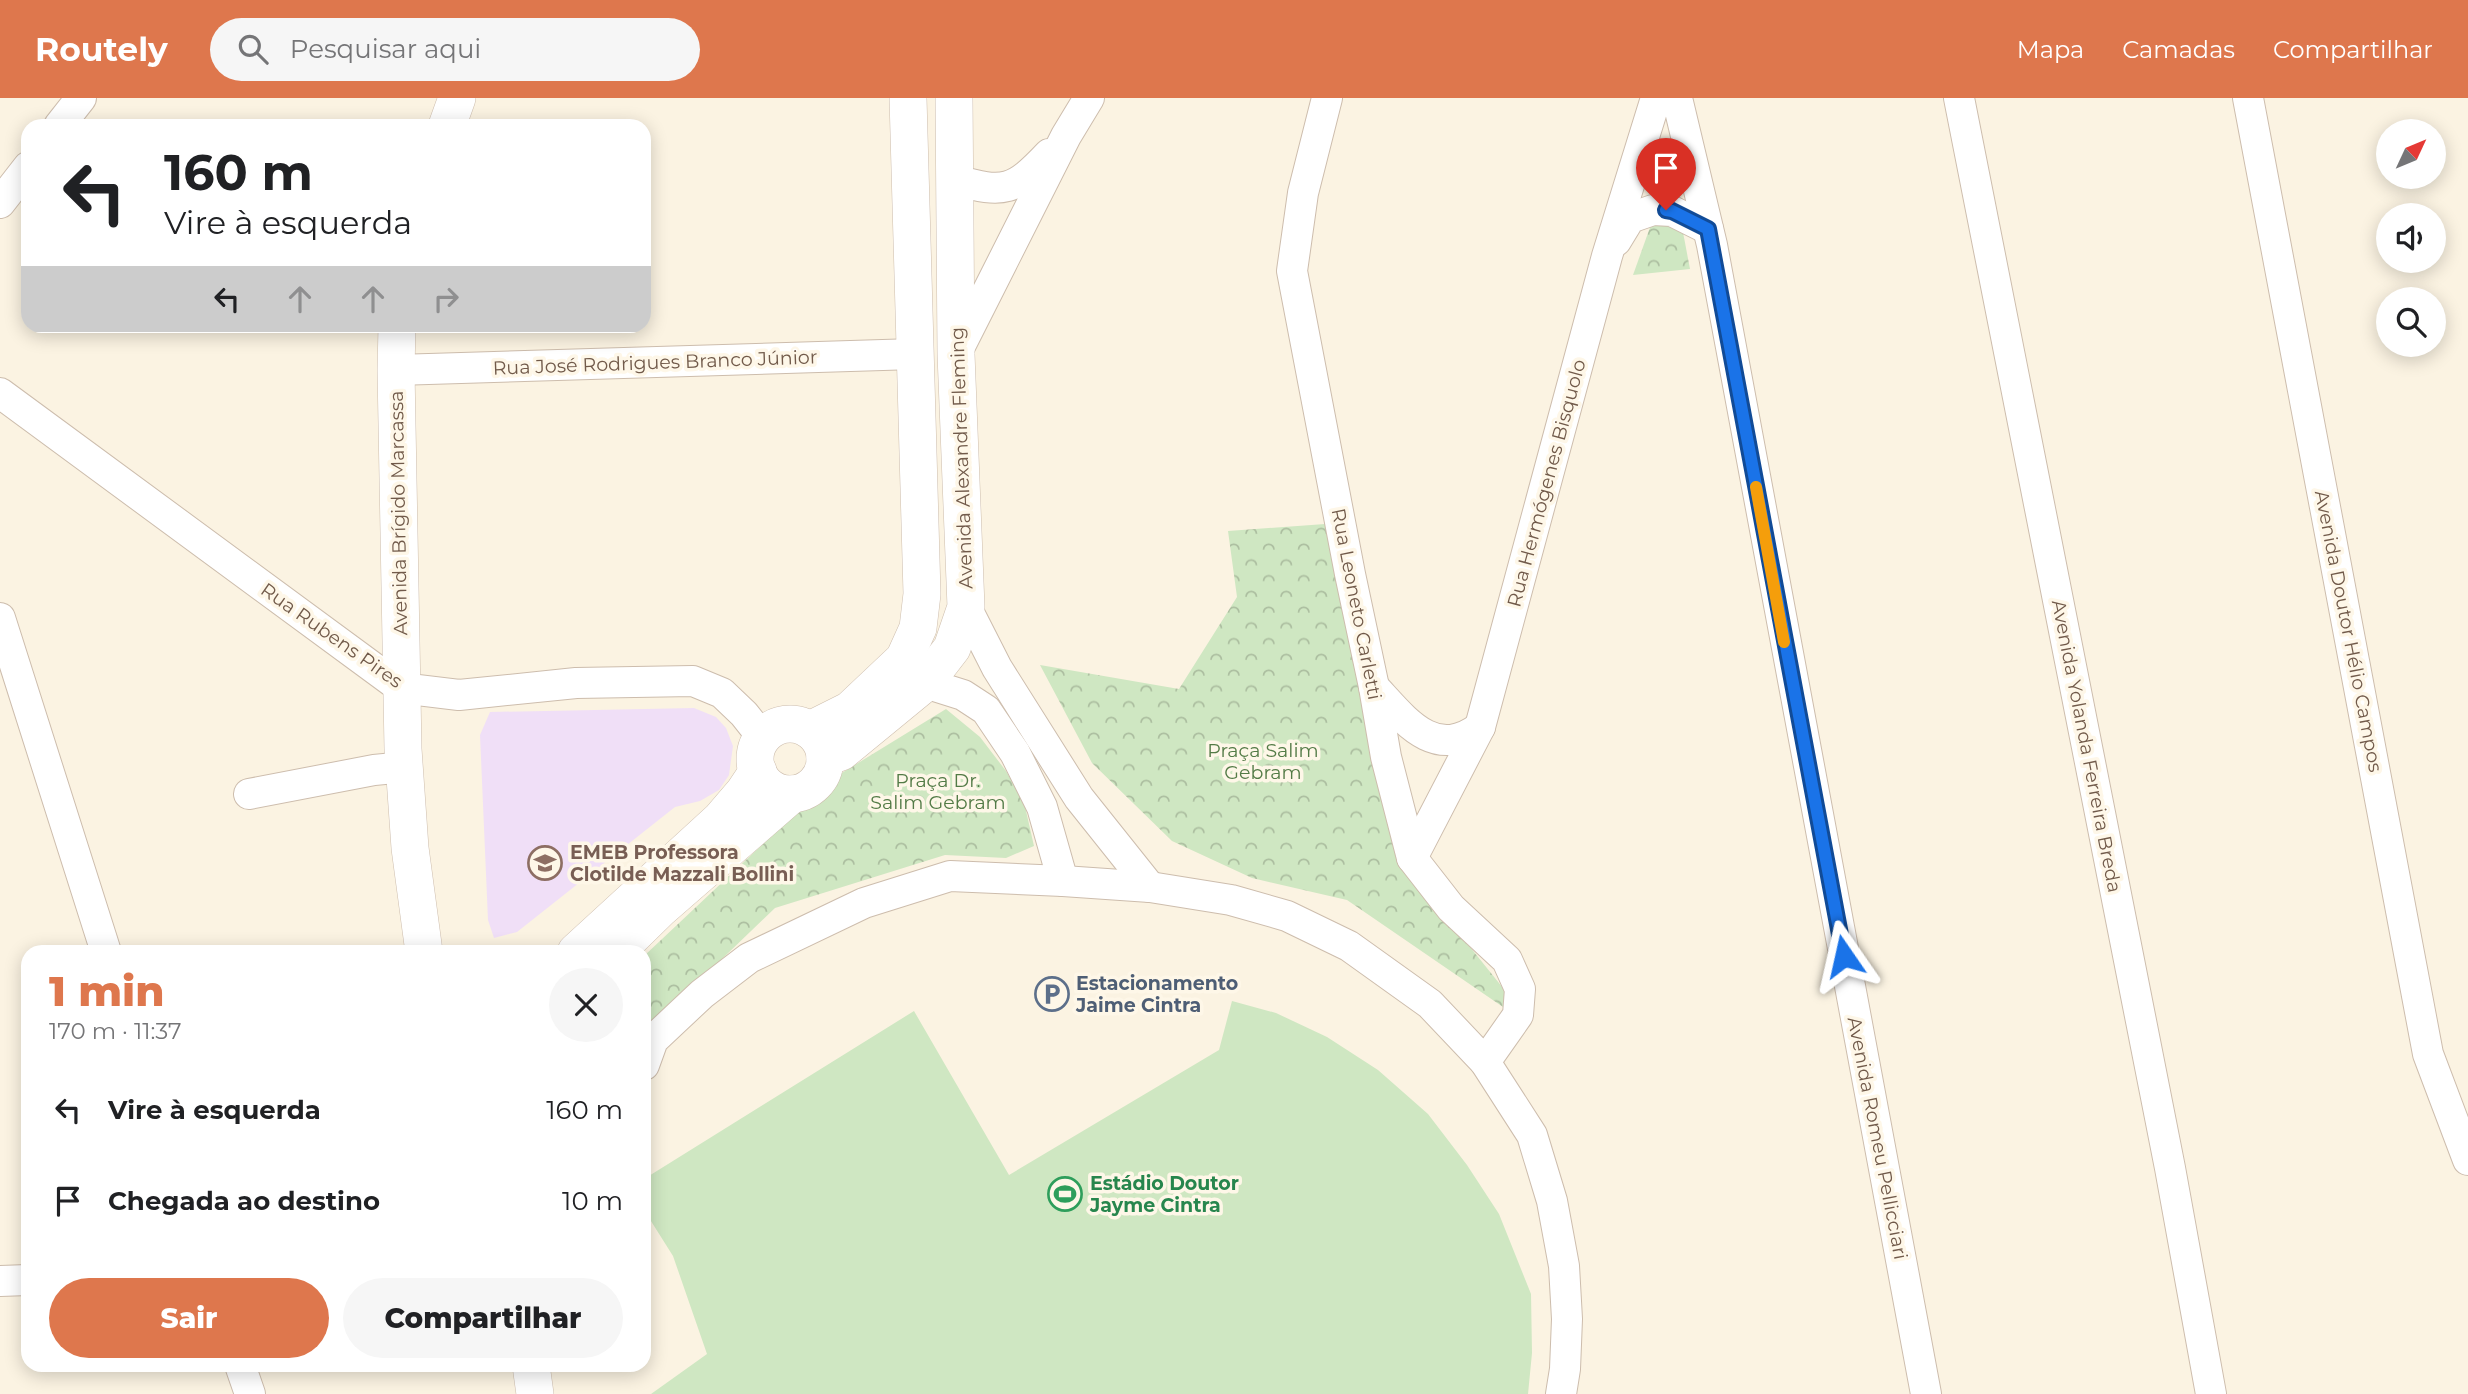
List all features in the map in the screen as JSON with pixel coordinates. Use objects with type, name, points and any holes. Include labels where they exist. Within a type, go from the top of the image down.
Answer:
[{"type":"street","points":[[65,119],[81,98]]},
{"type":"street","points":[[450,119],[457,98]]},
{"type":"street","points":[[623,945],[660,909],[792,794],[812,787],[820,778],[818,744],[904,659],[918,628],[922,594],[908,98]]},
{"type":"street","name":"Avenida Alexandre Fleming","points":[[954,98],[956,354],[966,607],[997,668],[1079,798],[1150,887]]},
{"type":"street","points":[[956,354],[1066,136],[1089,98]]},
{"type":"street","name":"Rua Leoneto Carletti","points":[[1327,98],[1303,193],[1292,271],[1386,757],[1412,858],[1451,908],[1507,960],[1520,989],[1518,1015],[1485,1062]]},
{"type":"street","name":"Rua Hermógenes Bisquolo","points":[[1412,858],[1480,727],[1607,256],[1656,98]]},
{"type":"street","name":"Avenida Romeu Pellicciari","points":[[1677,98],[1708,229],[1926,1394]]},
{"type":"street","name":"Avenida Yolanda Ferreira Breda","points":[[1959,98],[2162,1128],[2211,1394]]},
{"type":"street","name":"Avenida Doutor Hélio Campos","points":[[2248,98],[2428,1054],[2468,1160]]},
{"type":"street","points":[[955,180],[988,189],[1013,185],[1028,176],[1066,136]]},
{"type":"street","points":[[0,204],[21,176]]},
{"type":"street","points":[[1607,256],[1630,218],[1653,209],[1672,211],[1708,229]]},
{"type":"street","name":"Avenida Brígido Marcassa","points":[[397,333],[401,688],[410,848],[423,945]]},
{"type":"street","name":"Rua José Rodrigues Branco Júnior","points":[[396,370],[915,354]]},
{"type":"street","name":"Rua Rubens Pires","points":[[0,393],[401,688],[459,695],[576,683],[693,681],[722,693],[744,714],[760,755]]},
{"type":"street","points":[[584,945],[720,820],[744,792],[770,731],[790,724],[818,744],[841,752],[925,683],[952,648],[966,607]]},
{"type":"street","points":[[0,618],[104,945]]},
{"type":"street","points":[[925,683],[963,695],[986,710],[1015,753],[1042,807],[1063,881]]},
{"type":"street","points":[[1374,687],[1415,730],[1435,738],[1454,740],[1467,737],[1480,727]]},
{"type":"street","points":[[760,755],[771,788],[792,794]]},
{"type":"street","points":[[249,794],[374,770],[405,767]]},
{"type":"street","points":[[651,1046],[653,1040],[702,994],[750,958],[864,903],[950,876],[1150,887],[1231,900],[1287,916],[1349,946],[1430,1004],[1485,1062],[1532,1135],[1552,1201],[1564,1266],[1567,1319],[1561,1394]]},
{"type":"street","points":[[0,1281],[21,1280]]},
{"type":"street","points":[[242,1372],[250,1394]]},
{"type":"shaded area","name":"EMEB Professora Clotilde Mazzali Bollini","points":[[694,708],[716,717],[726,728],[733,746],[729,775],[719,790],[700,801],[675,807],[517,932],[494,938],[488,920],[480,735],[490,712]]},
{"type":"green space","points":[[1653,219],[1682,227],[1690,269],[1633,275]]},
{"type":"green space","name":"Praça Salim Gebram","points":[[1325,524],[1393,826],[1405,866],[1511,998],[1511,1004],[1503,1007],[1347,900],[1252,878],[1172,841],[1092,763],[1040,665],[1179,689],[1237,597],[1228,531]]},
{"type":"green space","name":"Praça Dr. Salim Gebram","points":[[946,709],[980,737],[1006,771],[1024,802],[1034,846],[1006,858],[945,855],[775,908],[651,1027],[651,949],[832,779]]},
{"type":"green space","name":"Estádio Doutor Jayme Cintra","points":[[1232,1001],[1276,1013],[1327,1037],[1378,1070],[1428,1114],[1467,1165],[1499,1214],[1531,1294],[1532,1353],[1528,1394],[651,1394],[707,1354],[673,1256],[651,1221],[651,1175],[914,1011],[1009,1175],[1219,1050]]},
{"type":"slow traffic","points":[[1756,487],[1784,642]]},
{"type":"place","name":"EMEB Professora Clotilde Mazzali Bollini","points":[[545,863]]},
{"type":"place","name":"Estacionamento Jaime Cintra","points":[[1052,994]]},
{"type":"place","name":"Estádio Doutor Jayme Cintra","points":[[1065,1194]]},
{"type":"route","points":[[1666,210],[1708,229],[1712,245],[1844,956]]}]
